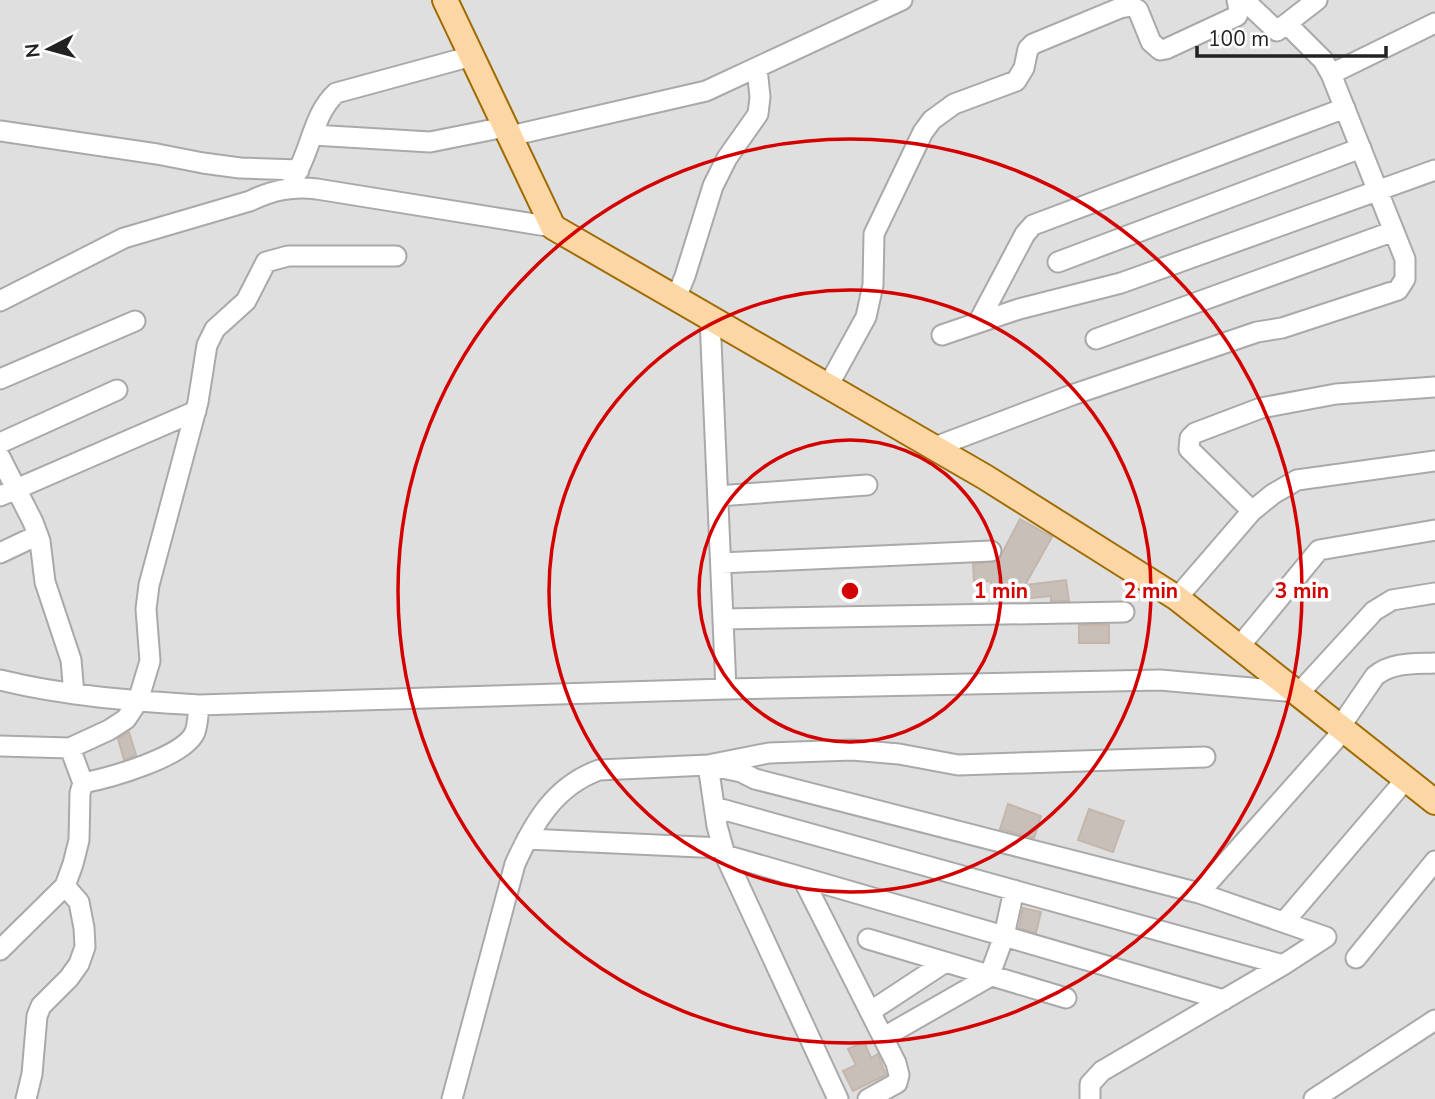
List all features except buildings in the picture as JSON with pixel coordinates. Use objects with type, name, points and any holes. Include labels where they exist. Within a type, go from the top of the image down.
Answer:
[{"type":"main road","points":[[445,0],[553,227],[985,477],[1177,598],[1435,802]]},
{"type":"street","points":[[313,135],[430,142],[508,132],[706,91],[902,0]]},
{"type":"street","points":[[828,386],[866,317],[873,285],[874,234],[923,132],[932,120],[954,104],[1016,80],[1024,68],[1028,49],[1033,44],[1120,8],[1131,6],[1138,10],[1150,42],[1160,50],[1237,16],[1237,0]]},
{"type":"street","points":[[1244,0],[1277,31],[1317,0]]},
{"type":"street","points":[[1331,74],[1435,23]]},
{"type":"street","points":[[934,447],[1072,395],[1245,336],[1282,328],[1392,293],[1401,285],[1406,271],[1405,259],[1331,74],[1323,61],[1287,24]]},
{"type":"street","points":[[286,188],[299,170],[323,111],[336,93],[472,56]]},
{"type":"street","points":[[676,298],[713,186],[727,158],[758,114],[760,97],[757,68]]},
{"type":"street","points":[[979,321],[1025,234],[1033,225],[1345,108]]},
{"type":"street","points":[[0,131],[240,168],[299,170]]},
{"type":"street","points":[[1058,262],[1361,148]]},
{"type":"street","points":[[942,335],[979,321],[1121,283],[1434,172]]},
{"type":"street","points":[[0,301],[124,238],[286,188],[317,189],[553,227]]},
{"type":"street","points":[[1096,339],[1394,231]]},
{"type":"street","points":[[0,746],[70,747],[109,730],[126,719],[138,701],[150,661],[146,609],[149,585],[196,411],[207,345],[215,329],[246,301],[259,272],[267,262],[288,256],[396,256]]},
{"type":"street","points":[[710,318],[726,689]]},
{"type":"street","points":[[0,379],[135,321]]},
{"type":"street","points":[[1252,511],[1188,449],[1190,438],[1195,433],[1261,408],[1336,394],[1435,387]]},
{"type":"street","points":[[0,443],[117,390]]},
{"type":"street","points":[[8,493],[196,411]]},
{"type":"street","points":[[0,457],[8,493],[38,535],[45,582],[71,660],[74,694]]},
{"type":"street","points":[[1177,598],[1252,511],[1297,480],[1435,461]]},
{"type":"street","points":[[718,496],[867,485]]},
{"type":"street","points":[[1239,647],[1320,550],[1435,530]]},
{"type":"street","points":[[0,553],[38,535]]},
{"type":"street","points":[[721,563],[991,551]]},
{"type":"street","points":[[0,680],[34,689],[199,705],[726,689],[1160,680],[1297,693],[1374,611],[1392,600],[1435,593]]},
{"type":"street","points":[[723,619],[1124,612]]},
{"type":"street","points":[[1199,893],[1342,729],[1375,676],[1382,670],[1404,664],[1435,663]]},
{"type":"street","points":[[83,783],[107,778],[178,750],[195,733],[199,705]]},
{"type":"street","points":[[0,950],[65,886],[73,864],[79,840],[80,793],[83,783],[70,747]]},
{"type":"street","points":[[452,1099],[515,864],[527,839],[556,796],[584,775],[615,767],[708,765],[769,753],[852,750],[899,754],[958,765],[1205,757]]},
{"type":"street","points":[[708,765],[1199,893],[1326,937],[1102,1071],[1090,1084],[1090,1099]]},
{"type":"street","points":[[708,765],[724,852],[838,1099]]},
{"type":"street","points":[[1284,922],[1406,779]]},
{"type":"street","points":[[714,807],[1283,965]]},
{"type":"street","points":[[527,839],[724,852],[803,878],[1224,1000]]},
{"type":"street","points":[[1356,958],[1435,861]]},
{"type":"street","points":[[803,878],[896,1063],[899,1080],[894,1086],[867,1099]]},
{"type":"street","points":[[26,1099],[32,1074],[37,1016],[41,1006],[79,964],[85,947],[79,902],[65,886]]},
{"type":"street","points":[[884,1037],[989,976],[1004,936],[1014,890]]},
{"type":"street","points":[[868,939],[1066,998]]},
{"type":"street","points":[[871,1011],[944,963]]},
{"type":"street","points":[[1314,1099],[1435,1020]]},
{"type":"shaded area","points":[[0,0],[1435,0],[1435,1099],[0,1099]]}]
